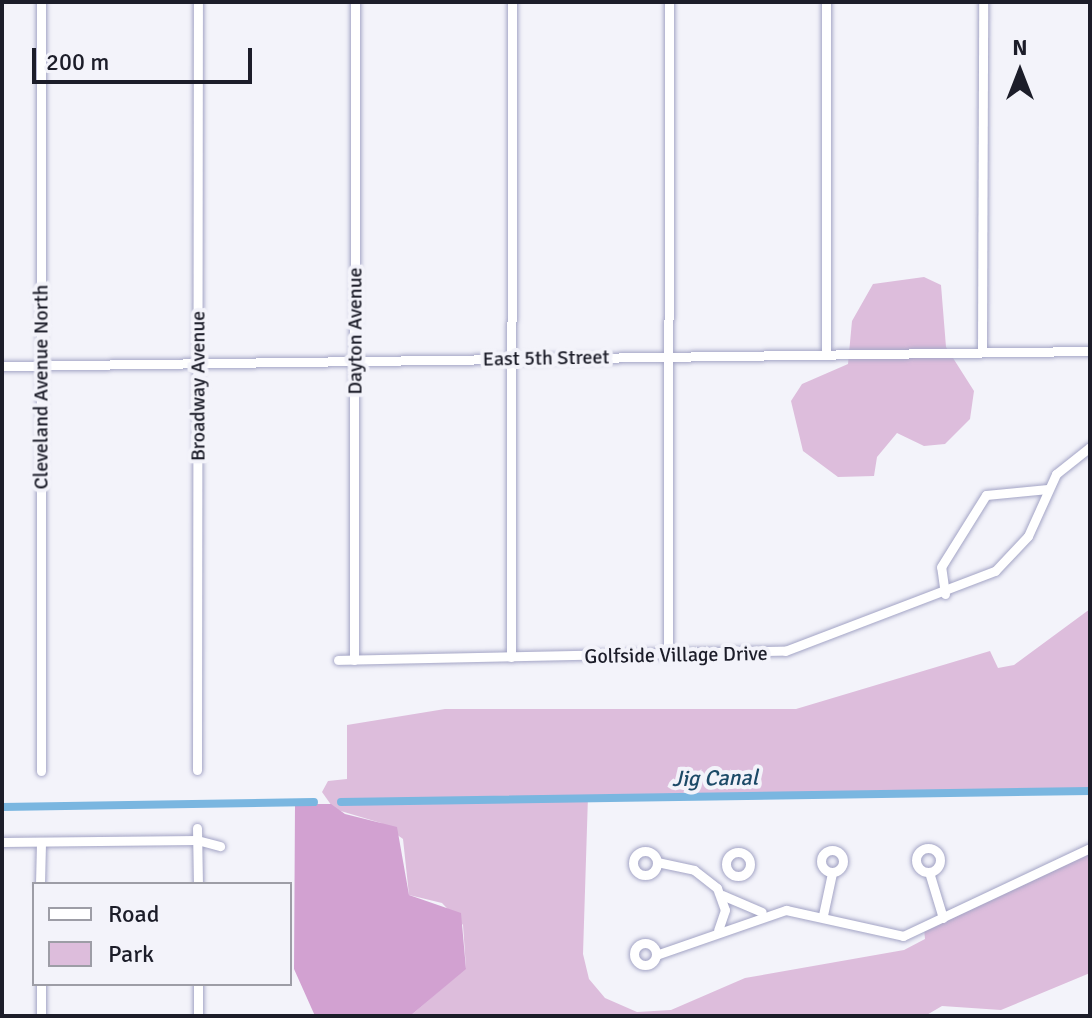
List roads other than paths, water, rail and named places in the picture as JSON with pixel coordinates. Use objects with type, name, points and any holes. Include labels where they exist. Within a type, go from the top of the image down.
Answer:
[{"type":"street","name":"Cleveland Avenue North","points":[[41,2],[41,771]]},
{"type":"street","name":"Broadway Avenue","points":[[197,770],[198,2]]},
{"type":"street","name":"Dayton Avenue","points":[[354,660],[355,2]]},
{"type":"street","points":[[511,657],[512,2]]},
{"type":"street","points":[[668,655],[669,2]]},
{"type":"street","points":[[826,2],[826,354]]},
{"type":"street","points":[[982,352],[983,2]]},
{"type":"street","name":"East 5th Street","points":[[2,366],[1090,351]]},
{"type":"street","name":"Golfside Village Drive","points":[[338,660],[785,651],[945,594],[1009,559],[1048,489],[1067,462],[1090,447]]},
{"type":"street","points":[[945,594],[941,567],[986,495],[1048,489]]},
{"type":"street","points":[[197,828],[198,882]]},
{"type":"street","points":[[2,842],[197,840],[220,846]]},
{"type":"street","points":[[40,882],[41,842]]},
{"type":"street","points":[[657,862],[694,870],[720,892],[766,912],[823,915],[893,937],[943,918],[1090,848]]},
{"type":"street","points":[[712,935],[725,916],[720,892],[730,872]]},
{"type":"street","points":[[929,872],[943,918]]},
{"type":"street","points":[[823,915],[832,873]]},
{"type":"street","points":[[656,955],[766,912]]},
{"type":"street","points":[[41,986],[41,1016]]},
{"type":"street","points":[[198,986],[198,1016]]},
{"type":"waterway","name":"Jig Canal","points":[[341,802],[1090,791]]},
{"type":"waterway","name":"Jig Canal","points":[[2,807],[314,802]]}]
